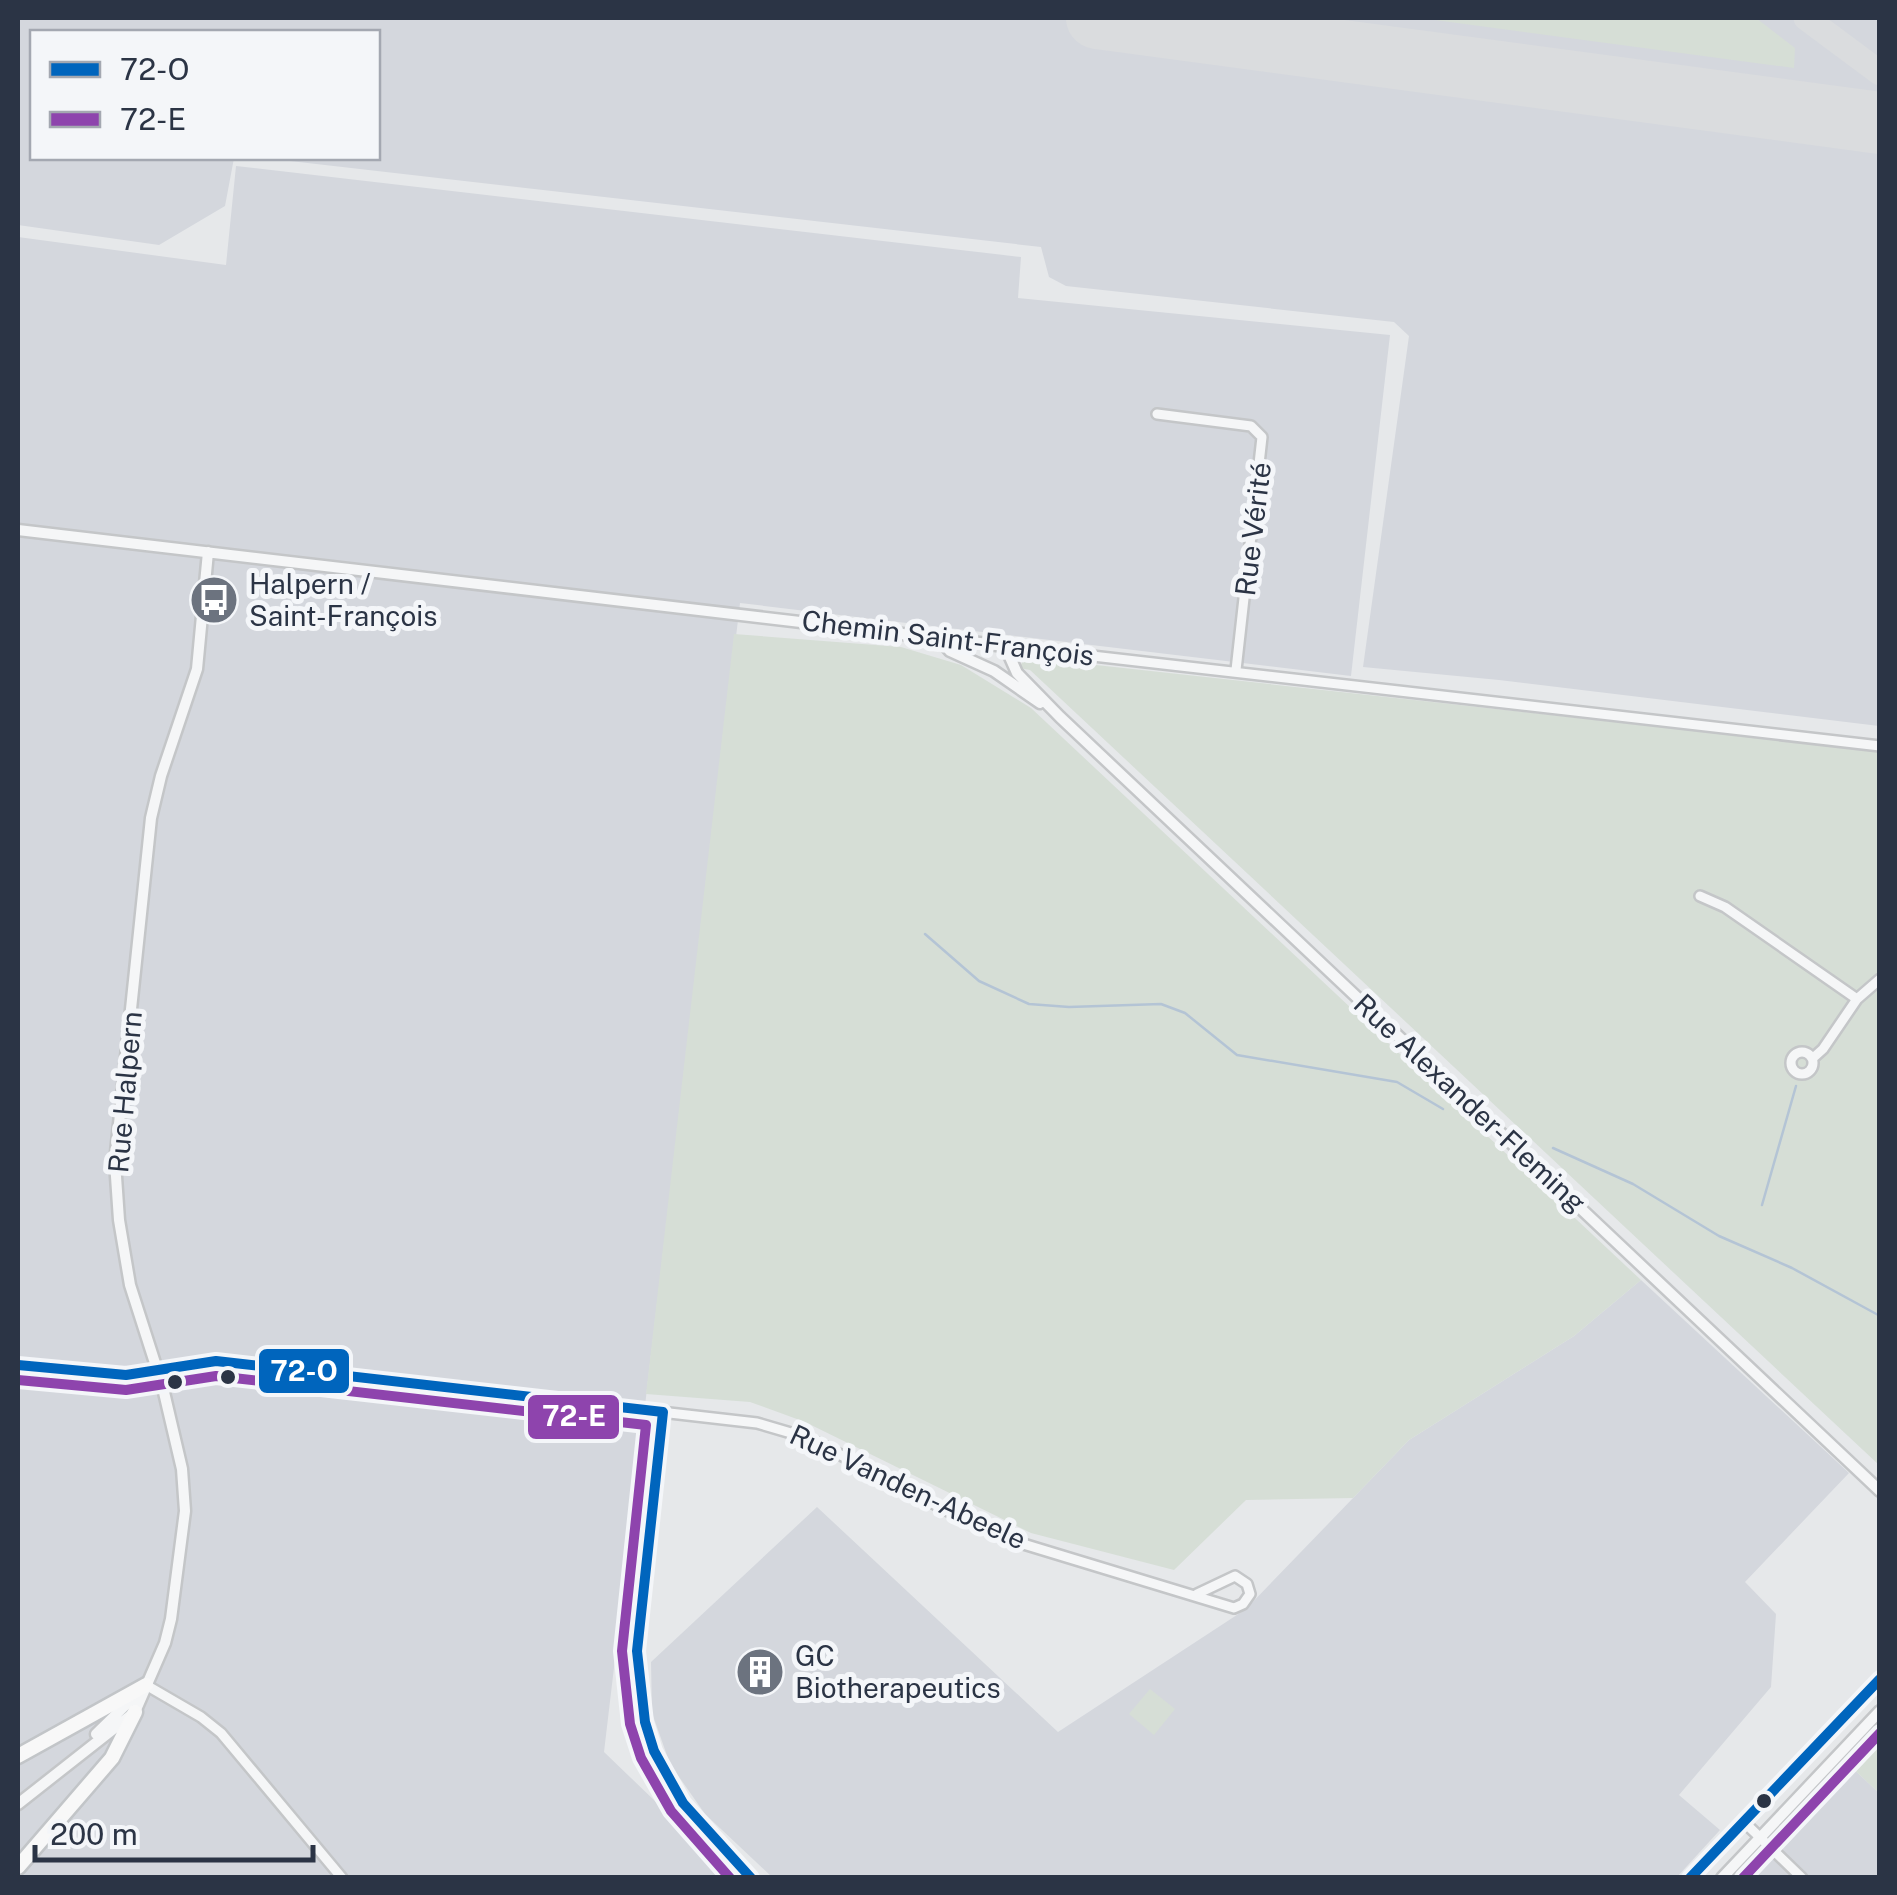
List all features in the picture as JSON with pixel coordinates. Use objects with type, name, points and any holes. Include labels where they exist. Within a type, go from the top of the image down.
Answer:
[{"type":"main road","points":[[18,1756],[146,1685]]},
{"type":"main road","points":[[18,1867],[112,1758],[135,1712]]},
{"type":"street","name":"Rue Vérité","points":[[1157,414],[1251,426],[1262,437],[1236,670]]},
{"type":"street","name":"Chemin Saint-François","points":[[18,530],[1880,746]]},
{"type":"street","name":"Rue Halpern","points":[[18,1804],[135,1712],[168,1630],[184,1512],[177,1438],[130,1286],[115,1162],[151,818],[197,669],[208,552]]},
{"type":"street","name":"Rue Alexander-Fleming","points":[[937,636],[950,651],[994,671],[1060,717]]},
{"type":"street","name":"Rue Alexander-Fleming","points":[[1005,646],[1017,673],[1060,717],[1880,1491]]},
{"type":"street","points":[[1700,896],[1725,907],[1857,1000]]},
{"type":"street","points":[[1812,1058],[1823,1050],[1857,1000],[1880,978]]},
{"type":"street","name":"Rue Vanden-Abeele","points":[[18,1365],[126,1375],[216,1361],[780,1428],[808,1438],[1020,1543],[1234,1608],[1243,1604],[1250,1588],[1236,1576],[1197,1594]]},
{"type":"street","points":[[663,1412],[637,1652],[638,1691],[655,1756],[672,1790],[712,1840],[752,1878]]},
{"type":"street","points":[[1690,1878],[1880,1678]]},
{"type":"street","name":"Rue Halpern","points":[[56,1772],[146,1685]]},
{"type":"street","points":[[146,1685],[204,1718],[227,1739],[342,1878]]},
{"type":"street","points":[[1722,1878],[1880,1710]]},
{"type":"street","points":[[1743,1821],[1802,1878]]},
{"type":"shaded area","points":[[18,18],[1879,18],[1879,726],[1363,667],[1409,336],[1394,322],[1066,286],[1049,277],[1041,247],[281,160],[380,160],[380,30],[30,30],[30,160],[234,160],[225,206],[159,245],[18,225]]},
{"type":"shaded area","points":[[1420,18],[1756,18],[1795,48],[1794,68]]},
{"type":"shaded area","points":[[236,166],[1021,257],[1018,298],[1390,335],[1351,676],[740,603],[604,1752],[734,1877],[18,1878],[18,237],[226,265]]},
{"type":"shaded area","points":[[734,634],[901,647],[961,665],[1031,708],[1641,1280],[1574,1336],[1409,1440],[1353,1498],[1246,1500],[1174,1570],[1031,1533],[805,1422],[750,1402],[646,1394]]},
{"type":"shaded area","points":[[1024,659],[1879,751],[1879,1465],[1030,670],[1019,668]]},
{"type":"shaded area","points":[[1641,1280],[1849,1473],[1745,1582],[1776,1614],[1771,1687],[1679,1795],[1720,1830],[1677,1877],[772,1877],[705,1814],[670,1764],[652,1713],[651,1662],[817,1507],[1058,1732],[1246,1609],[1409,1440],[1574,1336]]},
{"type":"shaded area","points":[[1150,1689],[1175,1709],[1154,1735],[1129,1714]]},
{"type":"shaded area","points":[[1879,1721],[1879,1793],[1844,1760]]},
{"type":"shaded area","points":[[1844,1760],[1879,1793],[1879,1877],[1732,1878]]},
{"type":"waterway","points":[[925,934],[979,981],[1029,1004],[1161,1004],[1185,1013],[1237,1055],[1397,1082],[1443,1109]]},
{"type":"waterway","points":[[1762,1205],[1796,1086]]},
{"type":"waterway","points":[[1553,1148],[1633,1184],[1719,1236],[1792,1268],[1880,1316]]},
{"type":"taxiway","points":[[1151,18],[1212,33]]},
{"type":"taxiway","points":[[1806,18],[1880,73]]},
{"type":"taxiway","points":[[1783,110],[1880,114]]},
{"type":"runway","points":[[1097,18],[1880,123]]},
{"type":"transit line","name":"72-O","points":[[18,1365],[126,1375],[216,1361],[663,1412],[637,1651],[645,1722],[654,1751],[683,1803],[751,1878]]},
{"type":"transit line","name":"72-E","points":[[18,1380],[126,1390],[216,1376],[646,1425],[622,1651],[630,1724],[641,1758],[671,1811],[730,1878]]},
{"type":"transit line","name":"72-O","points":[[1690,1878],[1880,1679]]},
{"type":"transit line","name":"72-E","points":[[1743,1878],[1880,1733]]},
{"type":"place","name":"Halpern / Saint-François","points":[[214,600]]},
{"type":"place","name":"GC Biotherapeutics","points":[[760,1672]]}]
